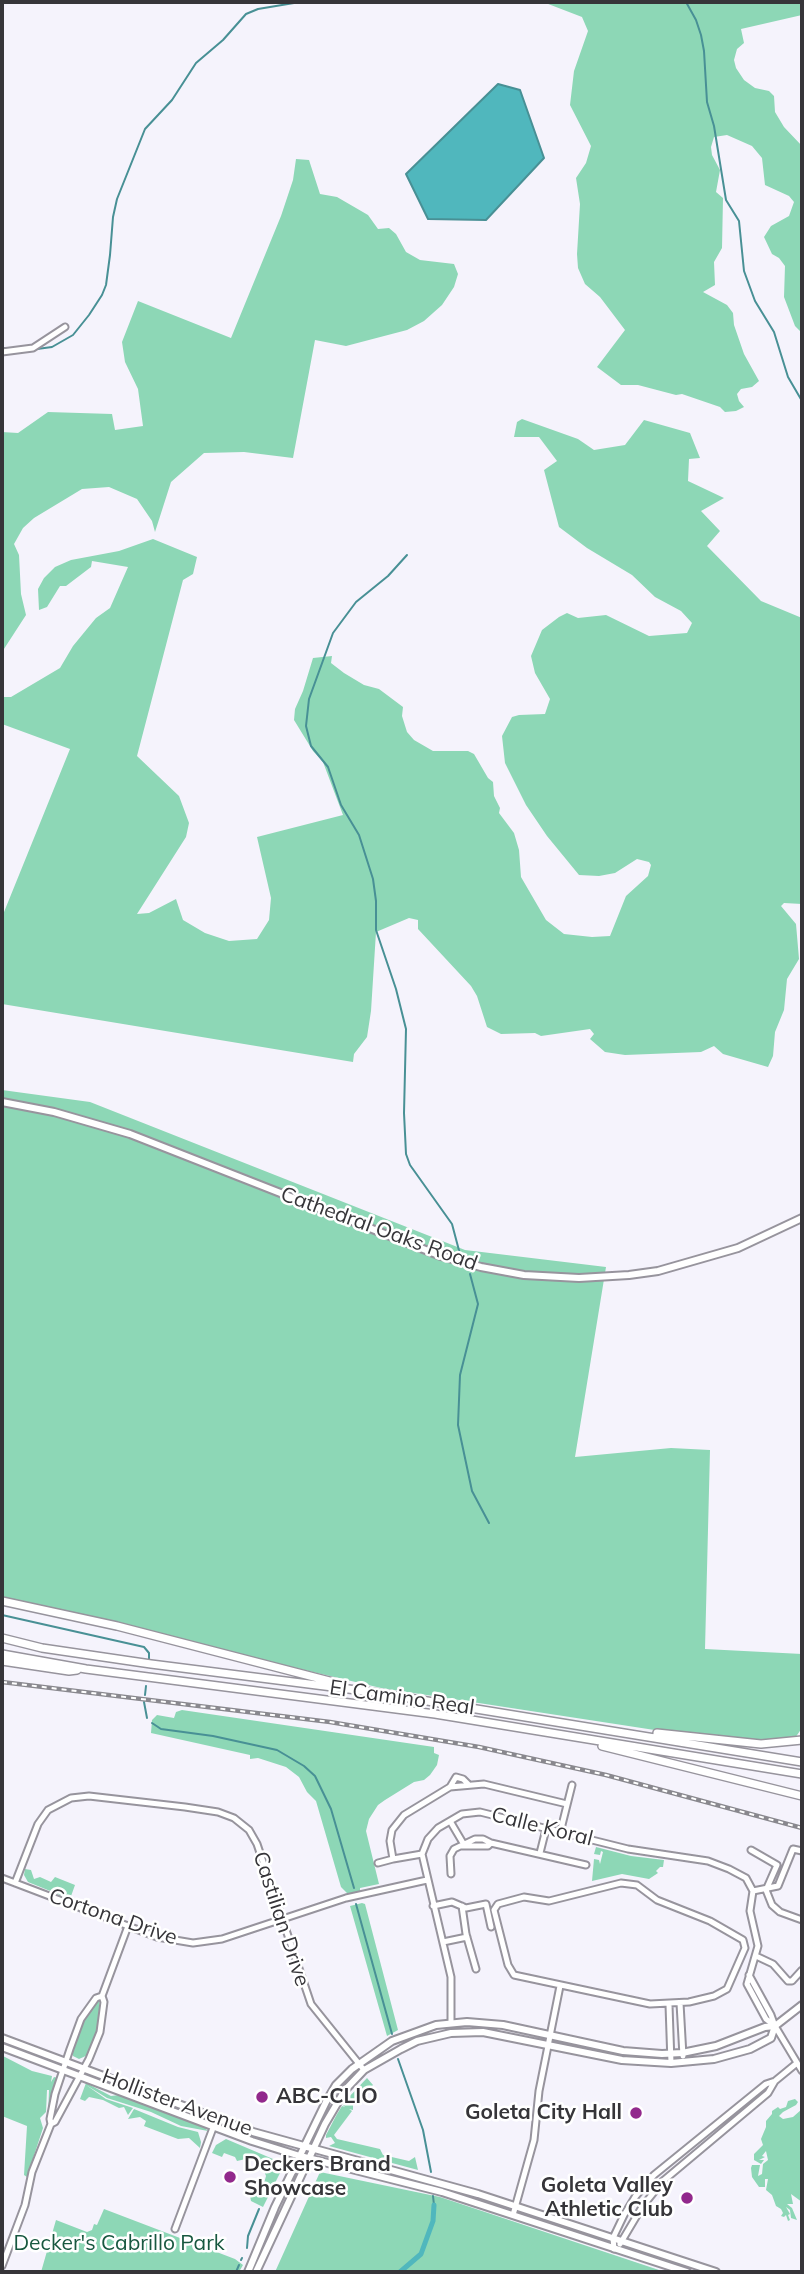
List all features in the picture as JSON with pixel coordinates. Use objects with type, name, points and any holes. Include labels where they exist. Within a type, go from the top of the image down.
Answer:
[{"type":"highway","points":[[2,1601],[117,1626],[372,1692]]},
{"type":"highway","name":"El Camino Real","points":[[2,1639],[42,1648],[372,1692],[802,1762]]},
{"type":"highway","name":"El Camino Real","points":[[2,1654],[86,1669],[373,1704],[802,1774]]},
{"type":"highway","points":[[2,1661],[69,1671],[86,1669]]},
{"type":"highway","points":[[579,1725],[732,1743],[761,1744],[802,1740]]},
{"type":"highway","points":[[533,1730],[543,1736],[601,1746],[802,1796]]},
{"type":"main road","name":"Cathedral Oaks Road","points":[[2,1102],[64,1115],[130,1135],[441,1256],[512,1273],[579,1278],[658,1271],[728,1251],[802,1218]]},
{"type":"main road","points":[[248,2272],[275,2207],[321,2110],[336,2086],[359,2063],[398,2038],[421,2029],[452,2023],[494,2024],[623,2051],[671,2054],[716,2046],[765,2027],[775,2026],[802,2005]]},
{"type":"main road","points":[[256,2272],[325,2124],[345,2090],[364,2070],[417,2041],[467,2032],[496,2033],[644,2063],[671,2063],[714,2059],[750,2049],[771,2038],[775,2026]]},
{"type":"main road","name":"Hollister Avenue","points":[[2,2038],[210,2117],[314,2150],[515,2206],[716,2272]]},
{"type":"main road","name":"Hollister Avenue","points":[[2,2047],[213,2128],[310,2159],[442,2192],[687,2272]]},
{"type":"street","points":[[2,352],[33,348],[65,327]]},
{"type":"street","points":[[393,1859],[390,1841],[395,1825],[404,1815],[450,1787],[456,1777],[468,1784],[496,1786],[567,1804]]},
{"type":"street","points":[[561,1833],[572,1785]]},
{"type":"street","name":"Castilian Drive","points":[[15,1883],[38,1824],[48,1810],[65,1800],[89,1796],[210,1811],[234,1818],[252,1835],[311,2004],[364,2070]]},
{"type":"street","name":"Calle Koral","points":[[422,1854],[428,1839],[450,1821],[472,1812],[487,1812],[640,1851],[689,1857],[718,1864],[746,1878],[753,1891]]},
{"type":"street","points":[[450,1821],[463,1845]]},
{"type":"street","points":[[540,1853],[546,1829]]},
{"type":"street","points":[[451,1874],[450,1853],[463,1845],[488,1846],[491,1843],[586,1865]]},
{"type":"street","points":[[802,1851],[793,1849],[778,1886],[753,1891],[750,1911],[757,1941],[756,1956],[747,1984],[766,2018],[775,2026],[802,2071]]},
{"type":"street","points":[[751,1850],[778,1863],[766,1890],[769,1901],[775,1909],[802,1920]]},
{"type":"street","points":[[378,1863],[422,1854],[451,1977],[452,2023]]},
{"type":"street","name":"Cortona Drive","points":[[2,1878],[168,1941],[199,1943],[222,1939],[346,1898],[427,1880]]},
{"type":"street","points":[[630,1883],[641,1887],[657,1900],[717,1925],[745,1942],[745,1948],[727,1989],[714,1996],[680,2003],[650,2004],[514,1975],[508,1965],[495,1906],[524,1897],[550,1901],[630,1883]]},
{"type":"street","points":[[433,1906],[452,1902],[471,1908],[485,1904],[491,1927]]},
{"type":"street","points":[[462,1906],[475,1969]]},
{"type":"street","points":[[51,2124],[55,2122],[84,2069],[101,2028],[104,2002],[102,1996],[128,1926]]},
{"type":"street","points":[[443,1942],[467,1937]]},
{"type":"street","points":[[756,1956],[775,1965],[789,1982],[802,1970]]},
{"type":"street","points":[[513,2215],[534,2140],[539,2091],[560,1986]]},
{"type":"street","points":[[2,2266],[51,2124],[65,2062],[81,2020],[96,1998],[102,1996]]},
{"type":"street","points":[[680,2003],[683,2062]]},
{"type":"street","points":[[669,2005],[671,2063]]},
{"type":"street","points":[[614,2249],[622,2242],[642,2207],[663,2181],[768,2093],[775,2081],[797,2063]]},
{"type":"street","points":[[614,2249],[613,2238],[642,2187],[766,2084],[775,2081]]},
{"type":"street","points":[[175,2229],[213,2128]]},
{"type":"street","points":[[710,2131],[716,2138]]},
{"type":"green space","points":[[543,2],[802,2],[802,15],[741,29],[744,43],[737,49],[734,60],[744,80],[774,96],[775,112],[784,127],[802,146],[802,333],[795,326],[784,297],[785,266],[772,254],[764,237],[771,226],[789,216],[794,202],[789,196],[765,185],[762,158],[752,146],[727,135],[714,137],[711,147],[720,170],[716,192],[723,198],[722,248],[714,262],[715,285],[703,292],[727,305],[733,313],[734,325],[744,354],[759,381],[752,387],[741,389],[737,394],[744,407],[736,411],[725,412],[720,407],[682,394],[676,395],[638,385],[621,385],[597,367],[625,330],[600,297],[585,284],[578,268],[580,204],[576,178],[586,163],[591,146],[570,105],[574,71],[588,31],[582,17]]},
{"type":"green space","points":[[296,159],[309,160],[320,194],[337,197],[368,215],[378,229],[389,228],[396,234],[406,252],[420,260],[454,264],[458,274],[454,287],[442,305],[424,321],[407,330],[346,346],[315,340],[293,458],[244,452],[204,453],[171,482],[155,532],[152,521],[137,499],[109,487],[82,489],[34,518],[23,528],[14,544],[19,555],[21,594],[26,615],[2,652],[2,432],[18,433],[48,412],[112,414],[115,430],[143,426],[138,389],[125,362],[122,342],[138,301],[231,338],[281,216],[293,180]]},
{"type":"green space","points":[[522,419],[578,439],[594,450],[625,445],[644,420],[690,433],[700,458],[689,459],[688,481],[724,498],[701,511],[720,531],[707,546],[761,601],[802,618],[802,904],[784,903],[781,906],[796,924],[799,959],[787,979],[784,1010],[775,1032],[773,1056],[768,1067],[723,1054],[714,1046],[701,1052],[625,1055],[605,1052],[590,1039],[594,1034],[590,1029],[541,1036],[535,1033],[501,1034],[487,1027],[471,986],[418,929],[418,920],[409,918],[376,932],[367,1037],[354,1054],[353,1062],[2,1004],[2,917],[70,749],[2,724],[2,697],[11,697],[60,668],[73,646],[96,618],[110,608],[128,567],[92,561],[91,567],[66,586],[60,586],[47,607],[39,610],[38,589],[44,578],[55,567],[71,560],[119,551],[153,539],[197,557],[193,574],[183,580],[137,756],[179,796],[189,823],[186,837],[137,914],[149,913],[176,899],[183,920],[205,933],[229,941],[257,939],[269,920],[271,898],[257,837],[343,815],[323,762],[294,720],[295,709],[313,658],[332,656],[331,663],[344,673],[364,685],[379,689],[403,707],[402,716],[407,732],[414,740],[433,751],[468,751],[474,754],[493,782],[499,813],[514,833],[519,850],[521,877],[546,920],[564,934],[610,936],[626,896],[648,876],[651,865],[637,859],[615,873],[599,876],[579,875],[526,805],[505,763],[502,736],[512,717],[545,714],[550,699],[535,673],[531,656],[542,630],[559,617],[567,613],[578,618],[606,615],[649,636],[687,633],[692,623],[681,611],[655,597],[632,575],[587,548],[559,527],[544,470],[557,461],[539,437],[514,437],[517,422]]},
{"type":"green space","points":[[2,1090],[90,1102],[465,1250],[606,1267],[575,1457],[671,1448],[710,1450],[705,1649],[802,1654],[802,1728],[795,1738],[768,1742],[661,1731],[381,1688],[2,1599]]},
{"type":"green space","points":[[182,1710],[434,1747],[434,1753],[439,1755],[437,1765],[430,1775],[378,1805],[369,1819],[366,1831],[379,1884],[360,1888],[360,1894],[350,1896],[341,1887],[316,1801],[307,1792],[299,1777],[286,1767],[258,1758],[250,1759],[250,1755],[151,1733],[152,1720],[157,1715],[174,1718],[176,1712]]},
{"type":"green space","points":[[596,1847],[631,1856],[664,1860],[663,1867],[649,1879],[622,1874],[592,1881],[594,1859],[599,1860],[600,1864],[603,1852],[601,1851],[600,1855],[594,1854]]},
{"type":"green space","points":[[25,1869],[31,1870],[34,1879],[40,1877],[51,1882],[55,1877],[75,1885],[70,1899],[28,1882],[24,1875]]},
{"type":"green space","points":[[365,1904],[398,2030],[387,2036],[350,1906]]},
{"type":"green space","points":[[100,1999],[97,2032],[88,2055],[79,2059],[73,2056],[72,2049],[83,2022]]},
{"type":"green space","points":[[3,2056],[32,2071],[52,2076],[51,2082],[54,2077],[58,2078],[48,2117],[47,2090],[46,2112],[40,2118],[43,2128],[27,2177],[24,2175],[27,2126],[2,2116]]},
{"type":"green space","points":[[367,2078],[373,2085],[356,2102],[359,2105],[353,2105],[353,2110],[349,2109],[352,2111],[334,2135],[337,2139],[380,2149],[383,2155],[409,2161],[415,2157],[418,2170],[329,2146],[335,2143],[331,2137],[326,2138],[326,2135],[337,2114]]},
{"type":"green space","points":[[86,2083],[111,2096],[119,2095],[208,2131],[181,2126],[151,2112],[107,2098],[86,2085],[106,2099],[133,2108],[128,2115],[124,2107],[119,2108],[103,2100],[89,2097],[85,2101],[80,2099]]},
{"type":"green space","points":[[795,2099],[798,2102],[796,2105],[779,2116],[783,2119],[793,2117],[802,2109],[802,2202],[791,2194],[793,2204],[787,2204],[792,2208],[797,2220],[791,2218],[790,2210],[786,2207],[790,2214],[788,2221],[786,2215],[781,2216],[781,2209],[766,2190],[768,2179],[765,2179],[765,2187],[759,2187],[752,2177],[751,2168],[752,2165],[760,2165],[758,2176],[762,2174],[763,2164],[768,2160],[766,2151],[762,2156],[765,2157],[759,2160],[764,2160],[761,2164],[754,2160],[754,2154],[763,2145],[761,2139],[772,2111],[778,2107],[786,2107],[788,2101]]},
{"type":"green space","points":[[134,2109],[198,2132],[200,2148],[189,2138],[178,2139],[144,2126],[146,2121],[140,2117],[128,2119]]},
{"type":"green space","points":[[226,2139],[273,2159],[280,2173],[263,2207],[251,2201],[250,2196],[263,2187],[266,2176],[262,2166],[250,2158],[237,2161],[235,2157],[224,2153],[222,2157],[212,2153],[216,2145]]},
{"type":"green space","points":[[320,2172],[440,2197],[665,2272],[275,2272]]},
{"type":"green space","name":"Decker's Cabrillo Park","points":[[104,2209],[235,2259],[243,2265],[239,2272],[41,2272],[56,2220],[87,2232],[92,2230],[94,2224],[97,2225]]},
{"type":"water","points":[[498,84],[520,90],[544,158],[486,220],[428,219],[406,174]]},
{"type":"waterway","points":[[37,349],[52,347],[73,335],[102,295],[106,285],[117,199],[145,129],[172,100],[196,63],[223,40],[246,14],[258,9],[300,2]]},
{"type":"waterway","points":[[686,2],[701,35],[707,102],[714,126],[726,200],[739,221],[744,271],[755,301],[774,332],[788,377],[802,401]]},
{"type":"waterway","points":[[2,348],[14,348]]},
{"type":"waterway","points":[[407,555],[388,576],[356,602],[333,633],[309,699],[306,726],[311,746],[328,767],[341,805],[359,835],[373,879],[376,930],[406,1029],[406,1154],[410,1165],[452,1224],[461,1258]]},
{"type":"waterway","points":[[470,1274],[478,1304],[460,1375],[458,1425],[472,1491],[489,1523]]},
{"type":"waterway","points":[[2,1615],[144,1647],[149,1653],[149,1659]]},
{"type":"waterway","points":[[145,1695],[146,1686]]},
{"type":"waterway","points":[[144,1702],[147,1718]]},
{"type":"waterway","points":[[152,1723],[161,1729],[213,1736],[277,1750],[304,1766],[315,1776],[331,1809],[354,1888]]},
{"type":"waterway","points":[[356,1904],[392,2034]]},
{"type":"waterway","points":[[398,2059],[423,2130],[431,2172]]},
{"type":"waterway","points":[[433,2196],[434,2205]]},
{"type":"waterway","points":[[400,2272],[421,2254],[433,2221],[434,2205]]},
{"type":"waterway","points":[[247,2248],[248,2236],[259,2209]]},
{"type":"waterway","points":[[236,2272],[239,2265]]},
{"type":"railway","points":[[2,1682],[330,1722],[479,1747],[606,1775],[802,1828]]},
{"type":"place","name":"ABC-CLIO","points":[[262,2097]]},
{"type":"place","name":"Goleta City Hall","points":[[636,2113]]},
{"type":"place","name":"Deckers Brand Showcase","points":[[230,2177]]},
{"type":"place","name":"Goleta Valley Athletic Club","points":[[687,2198]]}]
